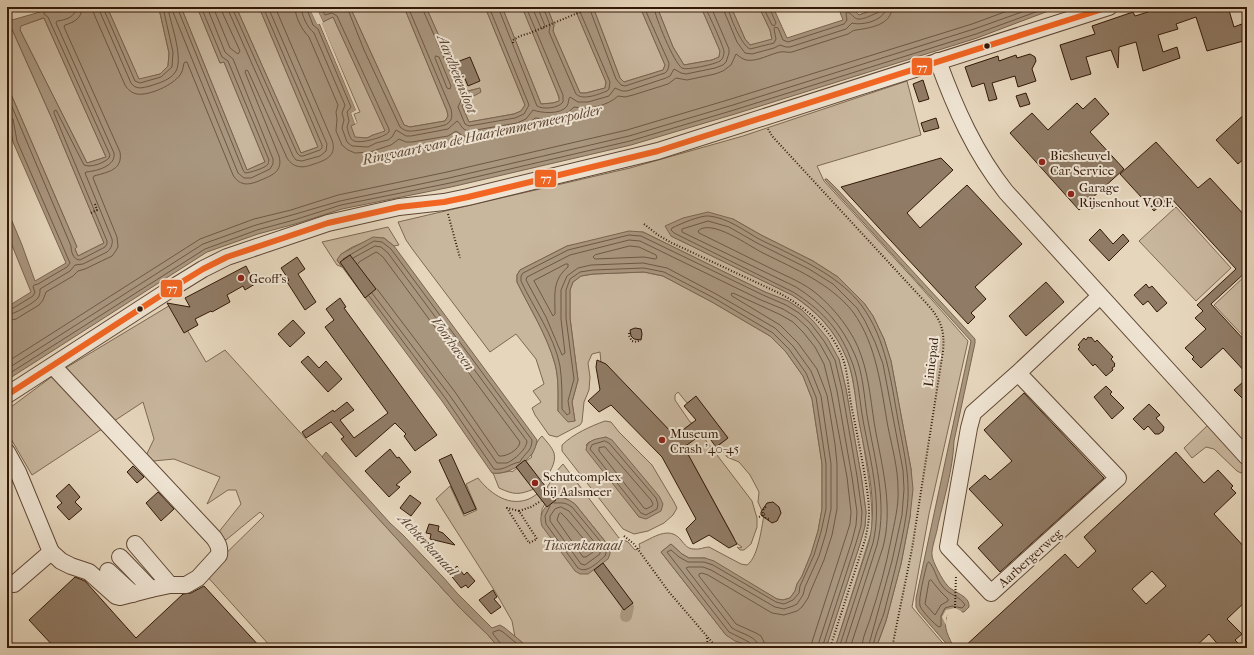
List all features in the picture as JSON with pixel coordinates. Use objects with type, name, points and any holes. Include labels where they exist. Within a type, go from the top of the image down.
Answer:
[{"type":"street","points":[[7,395],[177,285],[203,269],[227,257],[328,223],[399,207],[444,202],[658,152],[1109,7]]},
{"type":"street","points":[[938,61],[966,128],[981,156],[996,179],[1024,213],[1247,457]]},
{"type":"street","name":"Aarbergerweg","points":[[1018,373],[1118,478],[991,593],[948,547],[969,428],[974,412],[1100,296]]},
{"type":"street","points":[[7,452],[18,472],[51,552],[61,561],[89,572],[116,596],[120,597],[170,585],[186,585],[198,578],[219,555],[219,544],[209,532],[53,366]]},
{"type":"street","points":[[135,544],[170,585]]},
{"type":"street","points":[[14,584],[51,552]]},
{"type":"street","points":[[120,557],[151,589]]},
{"type":"street","points":[[108,571],[133,594]]},
{"type":"path","points":[[513,43],[513,40],[592,7]]},
{"type":"path","name":"Liniepad","points":[[764,118],[768,130],[772,136],[928,305],[937,316],[943,332],[943,351],[912,549],[892,648]]},
{"type":"path","points":[[444,202],[460,258]]},
{"type":"path","points":[[91,213],[98,210],[94,204]]},
{"type":"path","points":[[644,224],[658,235],[672,243],[796,302],[817,320],[834,342],[841,355],[846,374],[862,461],[869,513],[865,540],[830,648]]},
{"type":"path","points":[[629,333],[629,337],[632,341],[637,342],[640,340]]},
{"type":"path","points":[[519,511],[537,539],[529,543],[507,508],[519,511],[531,507],[541,501]]},
{"type":"path","points":[[766,507],[763,510],[764,515],[765,518],[769,519]]},
{"type":"path","points":[[759,517],[764,515]]},
{"type":"path","points":[[624,536],[634,544],[669,592],[717,648]]},
{"type":"path","points":[[955,608],[956,571]]},
{"type":"path","points":[[707,636],[708,648]]},
{"type":"shaded area","points":[[107,7],[157,7],[160,13],[169,53],[168,66],[160,74],[139,80]]},
{"type":"shaded area","points":[[181,7],[197,7],[220,63],[224,62],[265,162],[247,170]]},
{"type":"shaded area","points":[[236,7],[259,7],[318,147],[301,153]]},
{"type":"shaded area","points":[[350,7],[404,7],[447,111],[448,116],[445,121],[410,127],[404,125]]},
{"type":"shaded area","points":[[426,7],[485,7],[525,105],[521,111],[514,114],[469,122],[462,107],[480,88],[463,91]]},
{"type":"shaded area","points":[[502,7],[522,7],[560,101],[541,104]]},
{"type":"shaded area","points":[[547,7],[574,7],[606,82],[605,88],[580,93],[553,31],[554,25]]},
{"type":"shaded area","points":[[593,7],[640,7],[665,65],[663,70],[624,82],[620,78]]},
{"type":"shaded area","points":[[657,7],[701,7],[720,51],[719,57],[712,60],[684,65],[673,47]]},
{"type":"shaded area","points":[[731,7],[759,7],[770,30],[772,40],[750,45],[745,39]]},
{"type":"shaded area","points":[[848,7],[882,7],[859,15],[854,10],[848,9]]},
{"type":"shaded area","points":[[333,17],[386,132],[367,138],[355,138],[350,126],[357,123],[354,114],[360,112],[321,22]]},
{"type":"shaded area","points":[[7,18],[53,121],[104,243],[78,256],[75,249],[77,247],[7,85]]},
{"type":"shaded area","points":[[44,18],[106,157],[87,163],[20,30],[20,26]]},
{"type":"shaded area","points":[[907,81],[921,135],[817,166],[824,181],[968,341],[929,514],[912,607],[947,648],[876,648],[886,621],[901,564],[910,517],[911,469],[891,361],[884,339],[873,316],[864,303],[838,277],[813,261],[733,219],[671,236],[792,295],[801,301],[831,330],[837,339],[850,367],[869,483],[872,506],[872,530],[835,648],[826,648],[860,544],[865,526],[866,512],[846,389],[839,359],[802,310],[788,301],[765,292],[643,232],[567,246],[520,270],[517,275],[517,282],[543,332],[552,353],[558,381],[558,411],[575,421],[572,402],[578,380],[570,318],[570,290],[573,282],[581,276],[593,274],[644,272],[663,276],[712,302],[770,336],[786,352],[803,376],[812,399],[822,464],[822,509],[818,531],[811,554],[795,591],[790,598],[783,600],[777,599],[705,558],[689,558],[671,544],[661,552],[726,635],[756,648],[529,648],[515,637],[512,621],[496,593],[436,499],[450,486],[464,516],[477,510],[466,484],[478,478],[493,493],[512,501],[527,500],[537,494],[545,504],[541,515],[610,549],[575,504],[560,495],[553,497],[547,487],[558,469],[563,464],[619,538],[628,542],[635,550],[640,548],[639,544],[655,536],[671,533],[692,549],[709,547],[741,564],[747,565],[755,554],[758,546],[766,505],[762,511],[758,502],[759,492],[750,475],[739,462],[727,457],[719,445],[728,438],[696,397],[687,403],[678,392],[675,395],[675,400],[692,423],[675,436],[601,363],[600,352],[592,354],[588,363],[590,377],[589,390],[584,402],[582,422],[580,425],[557,437],[549,435],[532,408],[541,402],[533,391],[544,384],[536,359],[516,334],[490,352],[413,250],[406,240],[398,222],[630,168],[743,136]]},
{"type":"shaded area","points":[[1176,207],[1231,268],[1196,301],[1139,241]]},
{"type":"shaded area","points":[[388,227],[399,245],[394,246],[384,238],[358,244],[346,251],[337,260],[342,267],[337,265],[322,242]]},
{"type":"shaded area","points":[[1247,274],[1247,340],[1214,305]]},
{"type":"shaded area","points":[[172,304],[206,362],[225,350],[460,608],[499,648],[272,648],[205,574],[264,516],[260,512],[226,540],[218,533],[241,504],[236,490],[228,490],[207,504],[220,477],[174,459],[143,462],[154,439],[143,402],[32,475],[7,432],[7,410],[54,375]]},
{"type":"shaded area","points":[[605,421],[611,422],[652,465],[677,508],[673,515],[664,523],[648,531],[634,534],[623,529],[562,451],[562,445],[571,437]],"holes":[[[606,437],[639,517],[586,445],[589,442]]]},
{"type":"shaded area","points":[[1208,425],[1247,467],[1247,469],[1241,473],[1237,471],[1214,449],[1206,447],[1192,458],[1184,448]]},
{"type":"shaded area","points":[[701,434],[752,501],[757,518],[757,527],[751,544],[744,550],[740,550],[737,547],[742,547],[733,541],[734,538],[684,447]]},
{"type":"shaded area","points":[[542,436],[552,449],[555,457],[551,469],[542,483],[526,461],[532,457],[531,456],[537,443]]},
{"type":"shaded area","points":[[517,468],[534,489],[516,493],[499,488],[493,473],[512,472]]},
{"type":"water","name":"Ringvaart van de Haarlemmermeerpolder","points":[[40,7],[54,7],[58,12],[72,7],[107,7],[139,79],[160,74],[168,66],[169,53],[160,13],[157,7],[181,7],[247,170],[265,162],[224,62],[220,63],[197,7],[236,7],[301,153],[318,147],[259,7],[309,7],[317,24],[319,23],[356,110],[351,113],[355,124],[351,126],[355,137],[367,138],[385,131],[333,17],[323,22],[316,7],[350,7],[404,125],[410,127],[445,121],[448,116],[404,7],[426,7],[463,90],[468,91],[480,88],[481,92],[465,101],[462,106],[469,122],[514,114],[521,111],[525,105],[485,7],[502,7],[541,104],[559,101],[559,97],[522,7],[547,7],[554,25],[553,31],[580,93],[586,93],[605,88],[606,82],[574,7],[593,7],[620,78],[624,82],[663,70],[665,65],[640,7],[657,7],[673,47],[684,65],[712,60],[719,57],[720,51],[701,7],[731,7],[745,39],[750,45],[772,39],[770,30],[759,7],[773,7],[787,38],[843,20],[838,7],[848,7],[859,15],[882,7],[1059,7],[977,38],[631,145],[451,187],[342,209],[258,234],[207,252],[7,380],[7,307],[31,292],[7,233],[7,209],[35,281],[66,263],[13,142],[7,115],[7,85],[77,247],[75,249],[78,256],[104,243],[53,121],[7,18],[7,10],[12,20],[40,12]],"holes":[[[44,18],[106,157],[87,163],[20,30],[21,26]]]},
{"type":"water","points":[[825,179],[827,179],[838,190],[975,339],[954,441],[950,473],[932,552],[932,558],[945,583],[964,597],[969,603],[969,607],[964,612],[948,611],[946,625],[947,633],[953,646],[951,648],[919,612],[916,607],[916,598],[971,341]]},
{"type":"water","points":[[708,212],[733,219],[813,261],[838,277],[864,303],[873,316],[884,339],[891,361],[911,469],[913,489],[910,517],[901,564],[886,621],[876,648],[835,648],[869,542],[872,526],[872,495],[870,479],[858,416],[853,379],[847,359],[831,330],[801,301],[792,295],[671,236],[665,226],[683,218]]},
{"type":"water","points":[[629,231],[643,232],[765,292],[788,301],[802,310],[814,322],[828,339],[839,359],[846,389],[866,512],[865,526],[860,544],[826,648],[756,648],[735,641],[726,635],[661,552],[671,544],[689,558],[705,558],[714,561],[777,599],[783,600],[790,598],[795,591],[811,554],[818,531],[822,509],[822,464],[812,399],[803,376],[786,352],[770,336],[712,302],[663,276],[644,272],[593,274],[581,276],[573,282],[570,290],[570,318],[578,380],[572,402],[575,421],[568,422],[558,411],[558,381],[552,353],[543,332],[517,282],[517,275],[520,270],[567,246]]},
{"type":"water","name":"Voorhaven","points":[[373,237],[384,238],[394,246],[537,440],[535,448],[528,459],[519,466],[508,471],[492,473],[442,401],[337,260],[341,254]]},
{"type":"water","points":[[606,437],[612,440],[659,496],[663,504],[661,511],[646,519],[639,517],[586,450],[590,442]]},
{"type":"water","points":[[326,452],[390,523],[492,628],[500,625],[529,648],[499,648],[460,608],[322,457]]},
{"type":"water","name":"Tussenkanaal","points":[[561,497],[575,504],[610,549],[608,559],[588,574],[580,574],[575,571],[542,526],[541,518],[545,507],[554,499]]},
{"type":"pier","points":[[309,7],[311,7],[318,22],[321,22],[314,7],[316,7],[358,110],[358,112],[353,114],[357,123],[355,124],[351,113],[356,110],[320,24],[317,24]]},
{"type":"pier","points":[[955,608],[961,611],[963,615],[956,612],[949,612],[946,618],[947,626],[942,617],[946,610]]},
{"type":"building","points":[[1164,7],[1228,7],[1234,27],[1247,22],[1247,40],[1207,51],[1196,17],[1176,24],[1178,29],[1158,35],[1163,52],[1177,47],[1180,58],[1143,71],[1136,42],[1119,47],[1118,68],[1111,50],[1086,57],[1091,74],[1071,80],[1060,45],[1095,34],[1092,26],[1133,12],[1135,16]]},
{"type":"building","points":[[1030,54],[1035,57],[1036,61],[1032,69],[1036,81],[1018,87],[1015,76],[992,83],[997,99],[989,101],[984,83],[972,87],[965,67],[998,56],[999,61],[1016,55],[1017,58]]},
{"type":"building","points":[[470,57],[480,81],[468,86],[463,74],[454,77],[449,65]]},
{"type":"building","points":[[923,80],[929,99],[919,102],[913,84]]},
{"type":"building","points":[[1026,93],[1030,104],[1020,107],[1016,96]]},
{"type":"building","points":[[1095,98],[1109,114],[1090,132],[1124,169],[1079,210],[1010,133],[1032,113],[1048,130],[1077,103],[1083,109]]},
{"type":"building","points":[[1247,112],[1247,156],[1238,164],[1216,140]]},
{"type":"building","points":[[936,118],[939,128],[924,132],[921,123]]},
{"type":"building","points":[[1156,142],[1198,188],[1210,178],[1247,218],[1247,271],[1211,304],[1247,343],[1247,374],[1223,348],[1201,368],[1192,359],[1194,357],[1185,348],[1206,329],[1195,318],[1203,311],[1197,305],[1236,269],[1170,197],[1154,211],[1120,174]]},
{"type":"building","points":[[941,158],[953,170],[907,213],[920,228],[967,185],[1022,244],[975,287],[986,299],[971,313],[975,317],[968,324],[841,187]]},
{"type":"building","points":[[1100,229],[1113,244],[1123,234],[1129,241],[1109,261],[1089,240]]},
{"type":"building","points":[[350,255],[376,289],[365,298],[340,262]]},
{"type":"building","points":[[297,257],[305,269],[298,274],[316,302],[305,310],[287,282],[289,280],[281,268]]},
{"type":"building","points":[[246,266],[255,284],[245,290],[243,286],[227,295],[230,302],[195,319],[198,325],[184,333],[167,303],[190,307],[185,298]]},
{"type":"building","points":[[1046,282],[1064,302],[1026,336],[1009,316]]},
{"type":"building","points":[[1146,284],[1149,288],[1152,286],[1167,303],[1157,312],[1148,301],[1143,305],[1134,295]]},
{"type":"building","points":[[340,298],[346,307],[344,308],[437,435],[415,451],[404,436],[406,434],[395,423],[356,457],[341,439],[344,437],[331,422],[306,438],[302,432],[347,402],[354,410],[340,420],[354,438],[388,413],[325,327],[334,320],[326,309]]},
{"type":"building","points":[[293,320],[305,333],[290,347],[278,334]]},
{"type":"building","points":[[635,328],[641,329],[641,340],[634,339],[631,336],[630,330]]},
{"type":"building","points":[[1088,337],[1091,337],[1095,342],[1097,340],[1113,357],[1111,359],[1115,366],[1106,376],[1095,364],[1093,366],[1078,349],[1080,347],[1078,345],[1084,338],[1086,340]]},
{"type":"building","points":[[308,356],[319,368],[326,361],[342,379],[328,392],[301,362]]},
{"type":"building","points":[[597,360],[606,364],[675,436],[696,420],[684,406],[696,396],[728,438],[716,447],[705,432],[684,447],[737,544],[729,548],[709,535],[693,544],[686,529],[696,519],[662,457],[611,405],[599,412],[588,401],[600,390],[596,367]]},
{"type":"building","points":[[1243,382],[1247,387],[1247,403],[1234,390]]},
{"type":"building","points":[[1106,386],[1112,392],[1110,394],[1124,408],[1112,419],[1094,397]]},
{"type":"building","points":[[1024,393],[1104,478],[1000,572],[978,548],[1003,525],[969,489],[985,475],[990,480],[1012,461],[984,430]]},
{"type":"building","points":[[1149,404],[1160,415],[1156,418],[1164,427],[1163,431],[1159,434],[1155,434],[1148,426],[1144,430],[1133,419]]},
{"type":"building","points":[[390,449],[397,458],[399,457],[411,472],[396,485],[400,487],[389,497],[365,471]]},
{"type":"building","points":[[1176,452],[1204,483],[1218,470],[1233,486],[1231,488],[1236,493],[1214,514],[1247,550],[1247,600],[1227,619],[1242,634],[1235,640],[1243,648],[1221,648],[1209,634],[1194,648],[963,648],[1065,554],[1078,568],[1096,551],[1084,537]],"holes":[[[1152,571],[1166,586],[1146,604],[1132,589]]]},
{"type":"building","points":[[451,454],[476,509],[464,514],[439,460]]},
{"type":"building","name":"Schutcomplex bij Aalsmeer","points":[[525,460],[556,500],[547,507],[516,467]]},
{"type":"building","points":[[133,466],[144,477],[137,483],[127,472]]},
{"type":"building","points":[[69,484],[80,497],[75,502],[82,509],[69,520],[57,507],[62,503],[56,496]]},
{"type":"building","points":[[158,492],[174,509],[161,521],[146,503]]},
{"type":"building","points":[[410,495],[421,503],[411,516],[400,508]]},
{"type":"building","points":[[773,502],[779,507],[781,513],[777,521],[772,523],[761,515],[761,512],[767,503]]},
{"type":"building","points":[[429,524],[439,526],[438,531],[443,533],[455,545],[430,539],[431,534],[426,533]]},
{"type":"building","points":[[603,563],[633,603],[624,610],[594,570]]},
{"type":"building","points":[[457,566],[464,575],[467,572],[475,581],[468,588],[466,585],[461,588],[449,573]]},
{"type":"building","points":[[75,577],[85,581],[136,638],[183,594],[191,593],[204,586],[261,648],[55,648],[29,620]]},
{"type":"building","points":[[493,590],[497,597],[494,599],[501,607],[491,614],[479,600]]},
{"type":"waterway","points":[[619,594],[628,607],[626,616]]},
{"type":"transit line","name":"77","points":[[7,395],[177,285],[203,269],[227,257],[328,223],[399,207],[444,202],[468,197],[658,151],[1109,7]]},
{"type":"place","name":"Biesheuvel Car Service","points":[[1042,162]]},
{"type":"place","name":"Garage Rijsenhout V.O.F.","points":[[1071,194]]},
{"type":"place","name":"Geoff's","points":[[241,278]]},
{"type":"place","name":"Museum Crash '40-45","points":[[662,440]]},
{"type":"place","name":"Schutcomplex bij Aalsmeer","points":[[535,483]]},
{"type":"water label","name":"Aardbeiensloot","points":[[457,74]]},
{"type":"water label","name":"Achterkanaal","points":[[428,545]]}]
